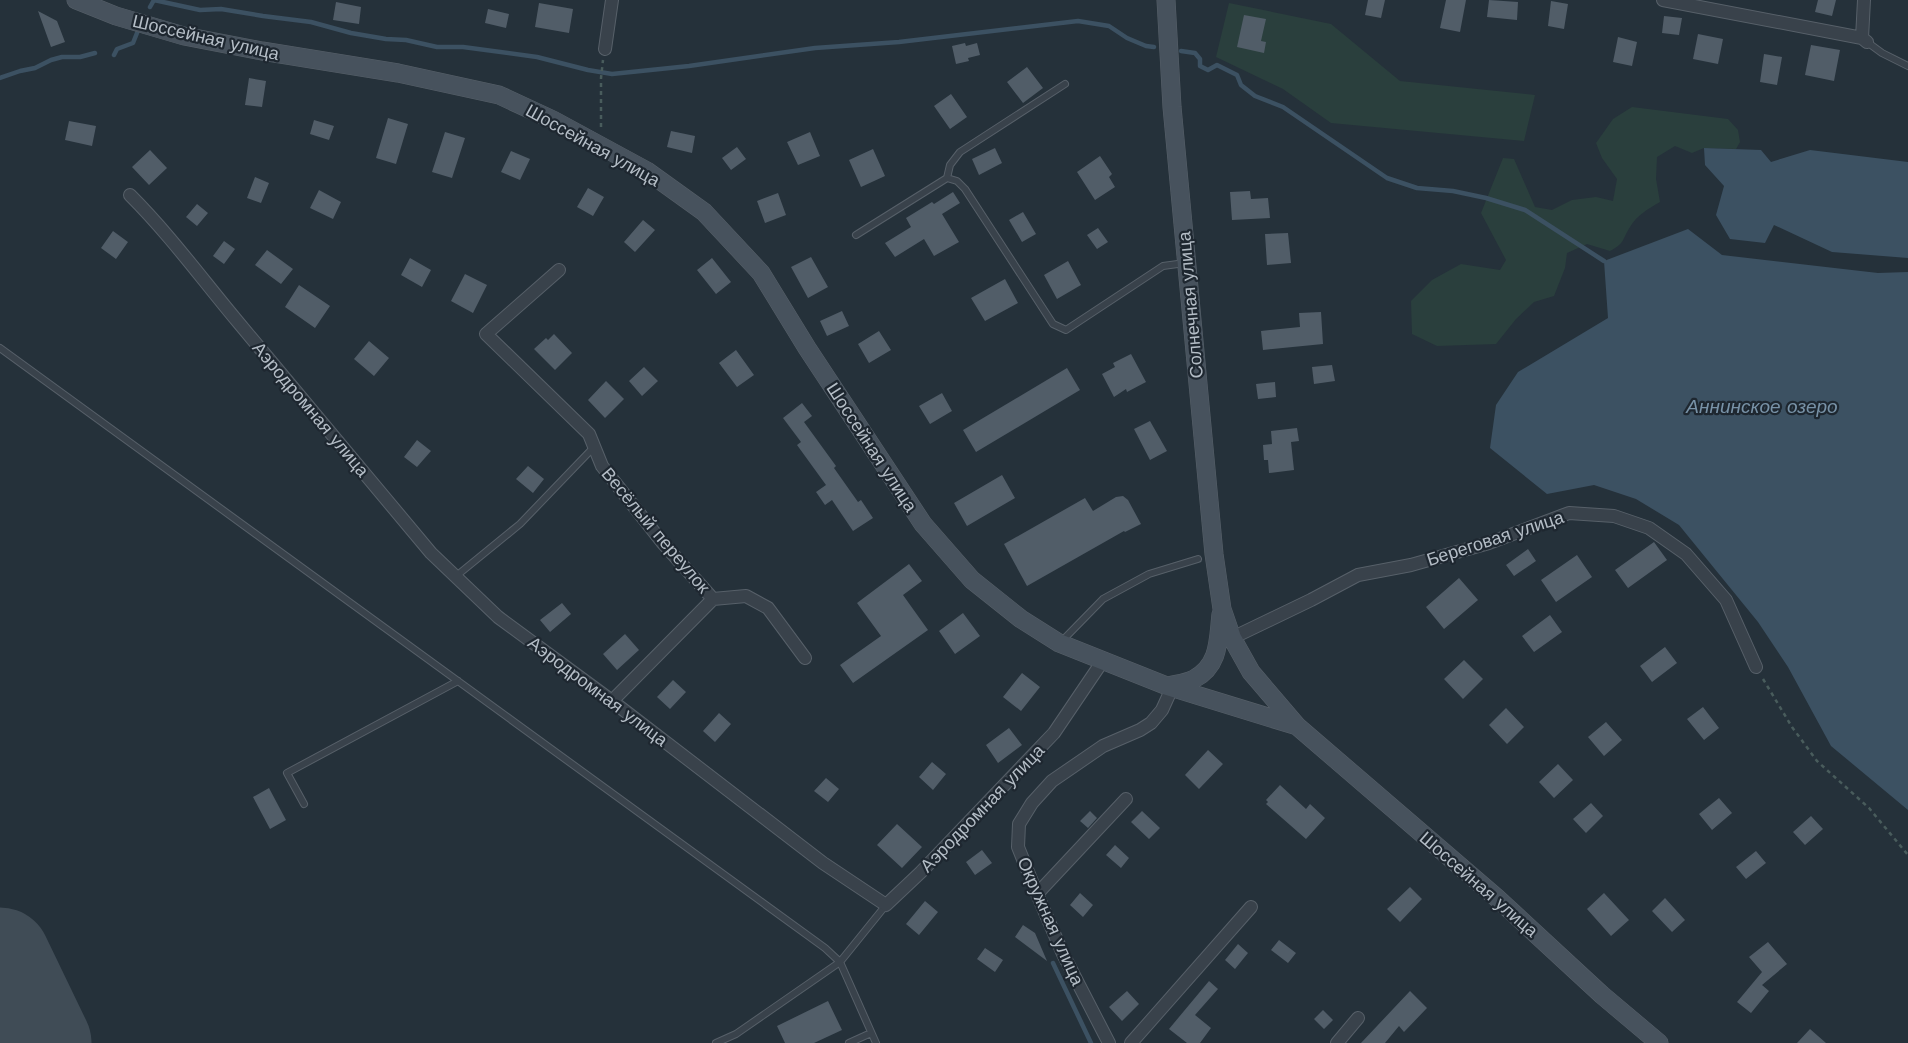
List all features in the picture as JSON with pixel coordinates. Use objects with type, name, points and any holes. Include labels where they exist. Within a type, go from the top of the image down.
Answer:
[{"type":"main road","name":"Шоссейная улица","points":[[76,0],[116,16],[184,36],[398,73],[499,95],[602,145],[647,171],[704,212],[761,273],[807,348],[923,524],[972,580],[1021,619],[1059,644],[1169,687],[1297,726],[1490,892],[1602,995],[1660,1043]]},
{"type":"main road","name":"Солнечная улица","points":[[1166,0],[1172,107],[1185,263],[1214,554],[1222,609]]},
{"type":"main road","points":[[1222,609],[1232,638],[1251,672],[1297,726]]},
{"type":"main road","points":[[1169,687],[1193,680],[1204,672],[1217,654],[1222,609]]},
{"type":"street","points":[[605,49],[612,0]]},
{"type":"street","points":[[1663,0],[1865,40],[1864,0]]},
{"type":"street","name":"Аэродромная улица","points":[[130,195],[188,258],[241,326],[425,545],[455,577],[498,617],[612,701],[823,863],[886,905],[921,872],[1054,733],[1102,662]]},
{"type":"street","name":"Весёлый переулок","points":[[559,270],[486,334],[589,434],[593,448],[608,474],[662,542],[713,599],[746,596],[768,608],[805,658]]},
{"type":"street","name":"Береговая улица","points":[[1232,638],[1358,575],[1412,565],[1489,543],[1568,513],[1605,515],[1614,516],[1649,528],[1686,554],[1726,600],[1756,667]]},
{"type":"street","points":[[612,701],[713,599]]},
{"type":"street","name":"Окружная улица","points":[[1109,1043],[1063,954],[1037,894],[1018,847],[1019,824],[1032,803],[1052,781],[1103,746],[1140,730],[1151,723],[1162,710],[1169,687]]},
{"type":"street","points":[[1037,894],[1126,799]]},
{"type":"street","points":[[1131,1043],[1251,907]]},
{"type":"street","points":[[1337,1043],[1358,1018]]},
{"type":"lane","points":[[1865,40],[1882,53],[1908,66]]},
{"type":"lane","points":[[948,178],[950,166],[960,152],[1065,84]]},
{"type":"lane","points":[[856,236],[948,178],[957,180],[1053,324],[1066,330],[1163,266],[1185,263]]},
{"type":"lane","points":[[0,348],[825,948],[840,962],[876,1043]]},
{"type":"lane","points":[[455,577],[520,524],[593,448]]},
{"type":"lane","points":[[1059,644],[1103,599],[1149,574],[1198,559]]},
{"type":"lane","points":[[304,804],[287,773],[458,681]]},
{"type":"lane","points":[[716,1043],[736,1034],[840,962],[886,905]]},
{"type":"lane","points":[[850,1043],[871,1033]]},
{"type":"path","points":[[602,68],[600,78],[602,145]]},
{"type":"path","points":[[1756,667],[1792,727],[1817,761],[1870,808],[1908,855]]},
{"type":"green space","points":[[1229,3],[1331,24],[1400,81],[1535,95],[1524,141],[1331,123],[1283,89],[1216,57]]},
{"type":"green space","points":[[1632,107],[1728,119],[1738,130],[1740,142],[1736,149],[1704,148],[1692,153],[1675,146],[1657,157],[1656,179],[1660,202],[1639,216],[1621,243],[1610,251],[1587,244],[1567,253],[1565,268],[1554,296],[1534,302],[1516,319],[1496,344],[1437,346],[1412,334],[1411,301],[1432,280],[1461,264],[1500,270],[1506,260],[1481,213],[1503,158],[1514,159],[1535,207],[1552,210],[1572,200],[1596,197],[1613,201],[1617,179],[1602,158],[1596,143],[1613,119]]},
{"type":"water","points":[[1704,148],[1761,150],[1771,162],[1810,150],[1908,162],[1908,258],[1832,252],[1774,225],[1765,243],[1730,239],[1716,215],[1724,186],[1705,165]]},
{"type":"water","name":"Аннинское озеро","points":[[1688,229],[1722,255],[1878,273],[1908,272],[1908,810],[1831,746],[1788,667],[1758,622],[1679,525],[1636,499],[1594,485],[1547,494],[1490,448],[1496,405],[1518,372],[1608,318],[1604,261]]},
{"type":"building","points":[[1368,0],[1385,0],[1381,18],[1365,15]]},
{"type":"building","points":[[1446,0],[1466,0],[1460,32],[1440,28]]},
{"type":"building","points":[[1489,0],[1518,2],[1517,20],[1487,17]]},
{"type":"building","points":[[1818,0],[1836,0],[1832,16],[1815,12]]},
{"type":"building","points":[[1551,1],[1568,4],[1564,29],[1548,26]]},
{"type":"building","points":[[336,2],[361,7],[359,24],[333,20]]},
{"type":"building","points":[[539,3],[573,9],[569,33],[535,27]]},
{"type":"building","points":[[488,9],[509,14],[506,28],[485,23]]},
{"type":"building","points":[[38,11],[57,21],[65,42],[51,47]]},
{"type":"building","points":[[1244,15],[1266,19],[1261,41],[1266,42],[1264,53],[1237,47]]},
{"type":"building","points":[[1664,16],[1682,18],[1679,35],[1662,33]]},
{"type":"building","points":[[1698,34],[1723,39],[1718,64],[1693,59]]},
{"type":"building","points":[[1618,37],[1637,42],[1632,66],[1613,62]]},
{"type":"building","points":[[965,43],[966,46],[977,43],[980,55],[968,58],[969,61],[956,64],[952,46]]},
{"type":"building","points":[[1811,45],[1840,50],[1834,81],[1805,75]]},
{"type":"building","points":[[1764,54],[1782,57],[1777,85],[1760,82]]},
{"type":"building","points":[[1027,67],[1043,88],[1023,103],[1007,82]]},
{"type":"building","points":[[249,78],[266,81],[262,107],[245,105]]},
{"type":"building","points":[[951,94],[967,117],[950,129],[934,106]]},
{"type":"building","points":[[388,118],[408,124],[396,164],[376,158]]},
{"type":"building","points":[[314,120],[334,126],[329,140],[310,134]]},
{"type":"building","points":[[69,121],[96,126],[92,146],[65,140]]},
{"type":"building","points":[[671,131],[695,136],[692,153],[667,147]]},
{"type":"building","points":[[445,132],[465,138],[452,178],[432,172]]},
{"type":"building","points":[[810,132],[820,156],[798,165],[787,142]]},
{"type":"building","points":[[737,147],[746,159],[731,170],[722,158]]},
{"type":"building","points":[[995,148],[1002,163],[979,175],[972,159]]},
{"type":"building","points":[[873,149],[885,176],[861,187],[849,160]]},
{"type":"building","points":[[150,150],[167,168],[149,185],[132,167]]},
{"type":"building","points":[[511,151],[530,159],[520,180],[501,172]]},
{"type":"building","points":[[1100,156],[1112,174],[1109,177],[1115,187],[1095,200],[1077,172]]},
{"type":"building","points":[[255,177],[269,183],[261,203],[247,198]]},
{"type":"building","points":[[588,188],[604,197],[593,216],[577,207]]},
{"type":"building","points":[[319,190],[341,202],[333,219],[310,208]]},
{"type":"building","points":[[1250,191],[1251,199],[1268,198],[1270,218],[1232,220],[1230,192]]},
{"type":"building","points":[[953,192],[960,203],[942,214],[959,242],[934,256],[924,239],[895,257],[885,243],[911,227],[906,218]]},
{"type":"building","points":[[778,193],[786,215],[765,223],[757,201]]},
{"type":"building","points":[[197,204],[208,213],[197,226],[186,217]]},
{"type":"building","points":[[1023,212],[1036,234],[1022,242],[1009,220]]},
{"type":"building","points":[[643,220],[655,230],[635,252],[624,242]]},
{"type":"building","points":[[1098,228],[1108,242],[1097,249],[1087,235]]},
{"type":"building","points":[[113,231],[128,242],[116,259],[101,248]]},
{"type":"building","points":[[1288,233],[1291,263],[1267,265],[1265,234]]},
{"type":"building","points":[[224,241],[235,249],[224,264],[213,256]]},
{"type":"building","points":[[267,250],[293,269],[281,284],[255,265]]},
{"type":"building","points":[[811,257],[828,287],[808,298],[791,267]]},
{"type":"building","points":[[410,258],[431,270],[422,287],[401,275]]},
{"type":"building","points":[[712,258],[731,282],[716,294],[697,270]]},
{"type":"building","points":[[1068,261],[1081,285],[1057,299],[1044,275]]},
{"type":"building","points":[[465,274],[487,285],[473,313],[451,301]]},
{"type":"building","points":[[1005,279],[1018,303],[985,321],[971,298]]},
{"type":"building","points":[[299,285],[330,306],[315,328],[285,307]]},
{"type":"building","points":[[842,311],[849,326],[827,336],[820,321]]},
{"type":"building","points":[[1321,312],[1323,344],[1263,350],[1261,331],[1300,327],[1299,313]]},
{"type":"building","points":[[879,331],[891,350],[869,363],[858,344]]},
{"type":"building","points":[[554,334],[572,353],[555,370],[534,349],[546,338],[548,340]]},
{"type":"building","points":[[369,341],[389,358],[374,376],[354,359]]},
{"type":"building","points":[[736,350],[754,375],[737,387],[719,363]]},
{"type":"building","points":[[1131,354],[1146,382],[1127,392],[1126,389],[1114,397],[1102,374],[1115,367],[1113,363]]},
{"type":"building","points":[[1332,365],[1335,381],[1314,384],[1312,367]]},
{"type":"building","points":[[644,367],[658,381],[642,396],[629,381]]},
{"type":"building","points":[[1067,368],[1080,390],[976,452],[963,430]]},
{"type":"building","points":[[606,381],[624,399],[605,418],[588,400]]},
{"type":"building","points":[[1275,382],[1276,397],[1258,399],[1256,384]]},
{"type":"building","points":[[942,393],[952,411],[930,424],[919,406]]},
{"type":"building","points":[[802,403],[812,416],[804,422],[836,466],[834,468],[858,502],[861,500],[873,518],[853,531],[832,500],[825,505],[816,492],[826,485],[797,445],[801,442],[783,418]]},
{"type":"building","points":[[1150,421],[1167,451],[1150,460],[1134,429]]},
{"type":"building","points":[[1297,428],[1299,441],[1291,442],[1294,470],[1269,473],[1268,460],[1264,460],[1263,445],[1272,444],[1271,431]]},
{"type":"building","points":[[417,440],[431,451],[417,467],[404,457]]},
{"type":"building","points":[[528,466],[544,479],[533,493],[516,479]]},
{"type":"building","points":[[1002,475],[1015,498],[967,526],[954,503]]},
{"type":"building","points":[[1123,496],[1128,500],[1141,524],[1124,531],[1027,586],[1004,544],[1085,498],[1093,511],[1116,497]]},
{"type":"building","points":[[1654,542],[1667,560],[1628,588],[1615,570]]},
{"type":"building","points":[[1528,549],[1536,561],[1514,576],[1506,565]]},
{"type":"building","points":[[1577,555],[1592,577],[1556,602],[1541,580]]},
{"type":"building","points":[[909,564],[922,581],[903,595],[928,630],[853,683],[840,665],[881,636],[857,603]]},
{"type":"building","points":[[1459,578],[1478,600],[1444,629],[1426,607]]},
{"type":"building","points":[[562,603],[571,614],[550,632],[540,620]]},
{"type":"building","points":[[963,613],[980,636],[955,654],[939,631]]},
{"type":"building","points":[[1550,615],[1562,632],[1534,652],[1522,636]]},
{"type":"building","points":[[625,634],[639,650],[617,670],[603,654]]},
{"type":"building","points":[[1665,647],[1677,663],[1652,682],[1640,666]]},
{"type":"building","points":[[1464,660],[1483,679],[1463,699],[1444,679]]},
{"type":"building","points":[[1022,673],[1040,687],[1021,711],[1003,697]]},
{"type":"building","points":[[673,680],[686,692],[670,709],[657,697]]},
{"type":"building","points":[[1703,707],[1719,728],[1704,740],[1687,719]]},
{"type":"building","points":[[1506,708],[1524,727],[1507,744],[1489,725]]},
{"type":"building","points":[[719,713],[731,724],[715,742],[703,731]]},
{"type":"building","points":[[1606,722],[1622,740],[1604,756],[1588,737]]},
{"type":"building","points":[[1009,728],[1022,745],[998,763],[986,745]]},
{"type":"building","points":[[1208,750],[1223,764],[1199,789],[1185,775]]},
{"type":"building","points":[[932,762],[946,774],[933,790],[919,777]]},
{"type":"building","points":[[1558,764],[1573,780],[1554,798],[1539,782]]},
{"type":"building","points":[[826,778],[839,789],[828,802],[814,791]]},
{"type":"building","points":[[1280,785],[1306,809],[1310,804],[1325,818],[1306,839],[1266,804],[1268,802],[1266,800]]},
{"type":"building","points":[[269,788],[286,820],[270,829],[253,797]]},
{"type":"building","points":[[1719,798],[1732,813],[1712,830],[1699,814]]},
{"type":"building","points":[[1591,803],[1603,816],[1586,833],[1573,819]]},
{"type":"building","points":[[1090,811],[1097,818],[1088,828],[1080,821]]},
{"type":"building","points":[[1142,811],[1160,828],[1149,839],[1131,822]]},
{"type":"building","points":[[1811,816],[1823,829],[1805,845],[1793,832]]},
{"type":"building","points":[[897,824],[922,847],[902,868],[877,845]]},
{"type":"building","points":[[1115,845],[1129,858],[1121,868],[1106,855]]},
{"type":"building","points":[[982,850],[992,863],[975,875],[966,862]]},
{"type":"building","points":[[1756,851],[1766,863],[1746,879],[1736,867]]},
{"type":"building","points":[[1410,887],[1422,899],[1400,922],[1387,909]]},
{"type":"building","points":[[1080,893],[1093,905],[1083,917],[1070,905]]},
{"type":"building","points":[[1604,893],[1629,920],[1611,936],[1587,909]]},
{"type":"building","points":[[1665,898],[1685,920],[1672,932],[1652,911]]},
{"type":"building","points":[[925,901],[938,912],[919,935],[906,924]]},
{"type":"building","points":[[1023,925],[1035,933],[1047,961],[1015,937]]},
{"type":"building","points":[[1279,940],[1296,953],[1288,963],[1271,950]]},
{"type":"building","points":[[1768,942],[1787,964],[1762,985],[1769,991],[1751,1013],[1737,1002],[1762,972],[1749,957]]},
{"type":"building","points":[[1238,944],[1248,953],[1235,969],[1225,960]]},
{"type":"building","points":[[985,948],[1003,960],[995,972],[977,959]]},
{"type":"building","points":[[1209,981],[1218,989],[1195,1015],[1211,1028],[1200,1043],[1187,1043],[1169,1029]]},
{"type":"building","points":[[1127,991],[1139,1004],[1122,1021],[1109,1007]]},
{"type":"building","points":[[1410,991],[1427,1008],[1404,1032],[1399,1026],[1385,1043],[1361,1043]]},
{"type":"building","points":[[828,1001],[842,1030],[814,1043],[785,1043],[777,1026]]},
{"type":"building","points":[[1323,1010],[1333,1020],[1324,1029],[1314,1019]]},
{"type":"building","points":[[1810,1029],[1826,1043],[1797,1043]]},
{"type":"waterway","points":[[150,7],[154,0],[200,10],[221,9],[311,22],[351,33],[386,39],[406,40],[437,47],[463,47],[537,57],[612,74],[689,66],[815,48],[899,42],[1078,21],[1109,26],[1127,38],[1146,46],[1154,47]]},
{"type":"waterway","points":[[114,55],[117,49],[133,43],[137,33]]},
{"type":"waterway","points":[[1181,51],[1195,53],[1200,59],[1200,66],[1208,70],[1217,65],[1237,75],[1241,85],[1255,96],[1283,107],[1387,178],[1417,188],[1453,191],[1486,198],[1525,210],[1604,261]]},
{"type":"waterway","points":[[0,78],[35,68],[62,57],[80,57],[95,53]]},
{"type":"waterway","points":[[1053,963],[1091,1043]]},
{"type":"runway","points":[[0,958],[41,1043]]}]
